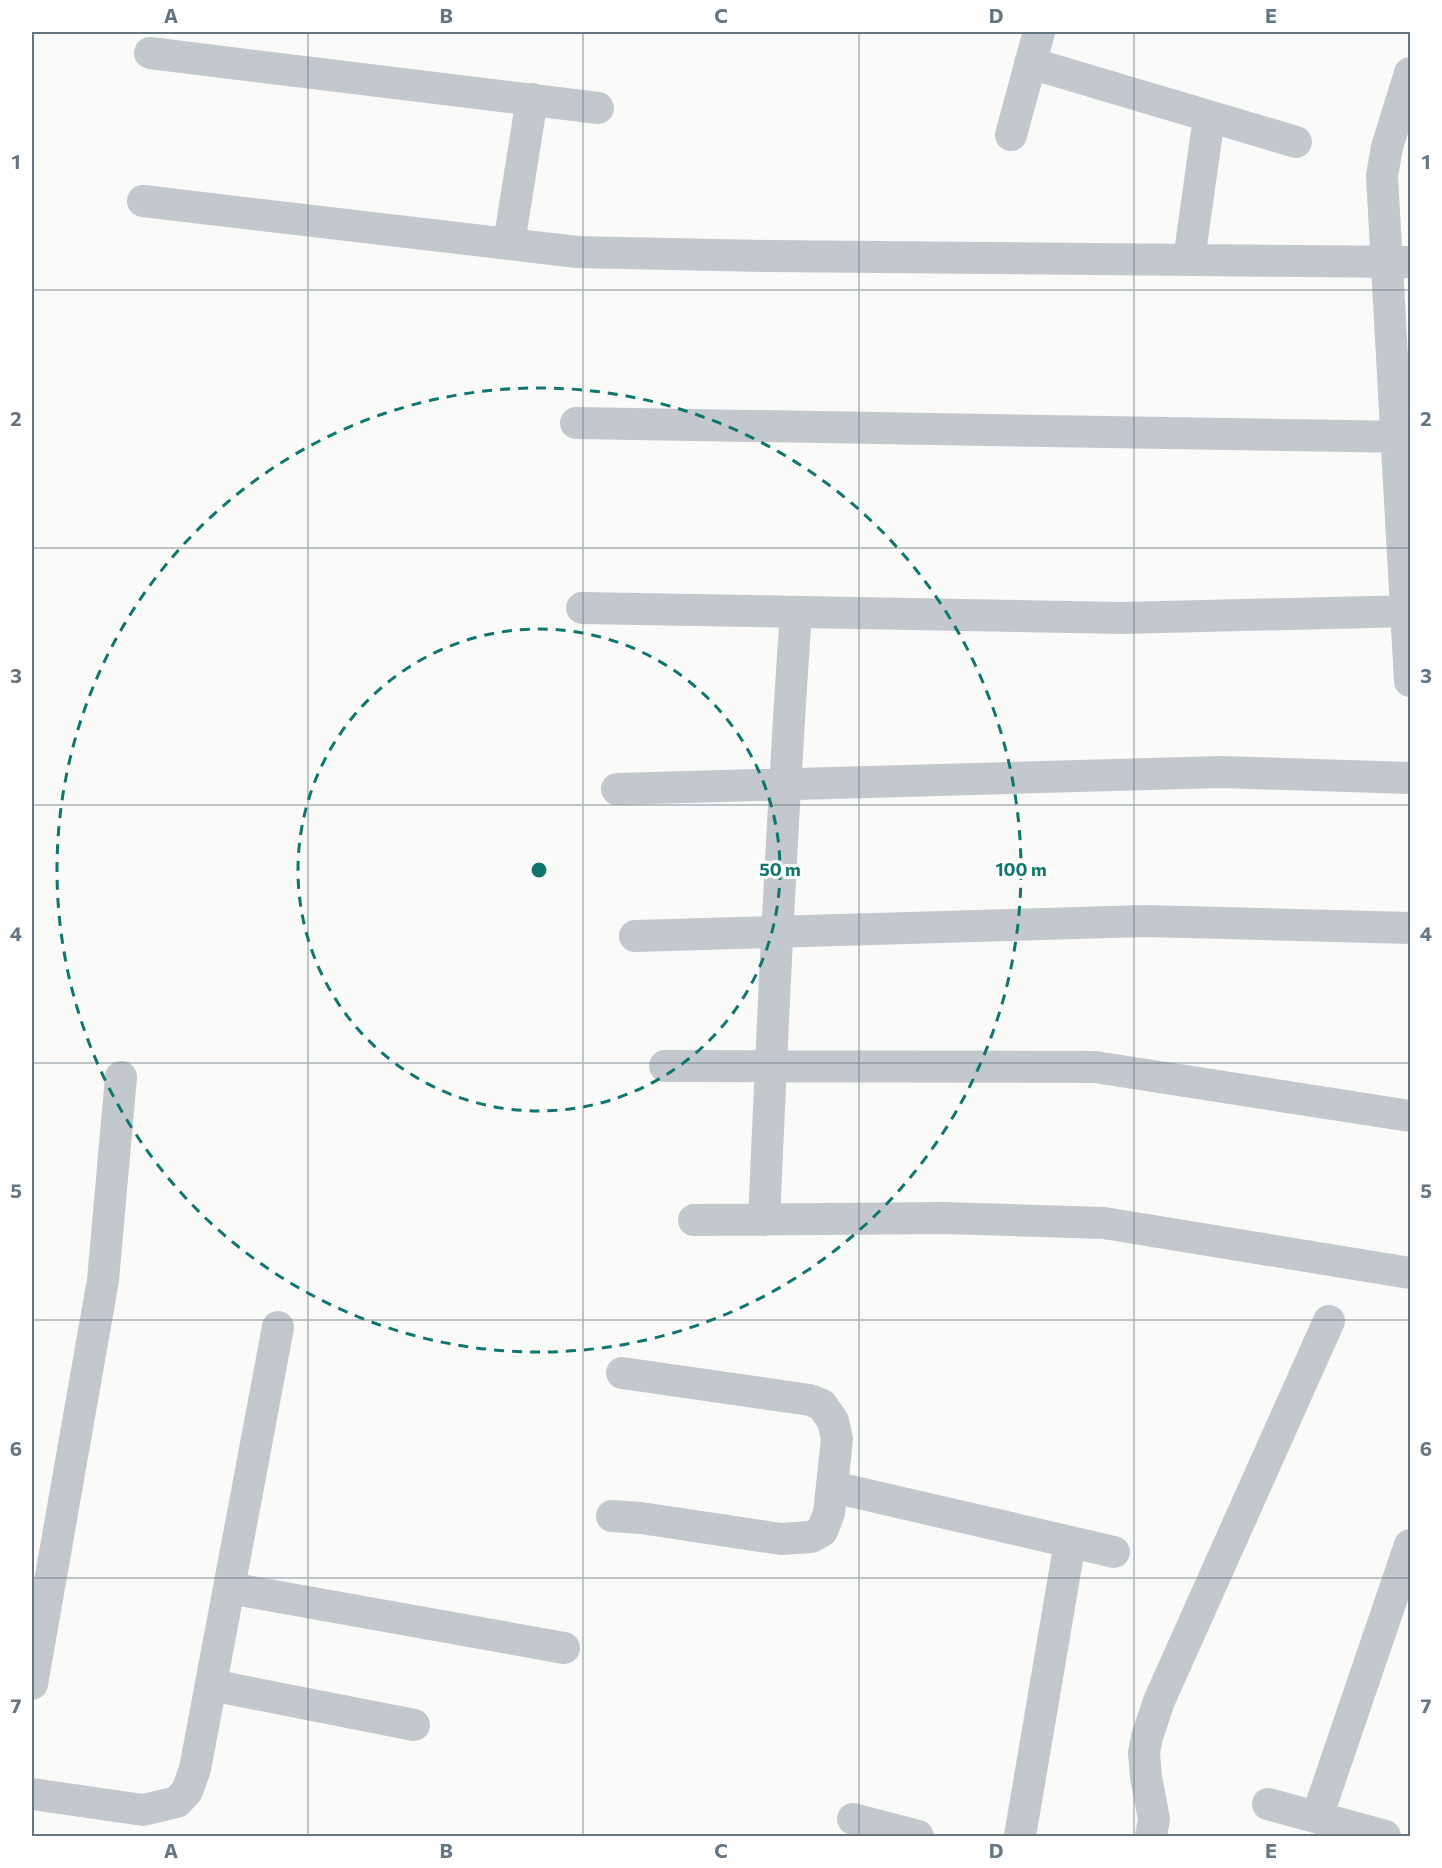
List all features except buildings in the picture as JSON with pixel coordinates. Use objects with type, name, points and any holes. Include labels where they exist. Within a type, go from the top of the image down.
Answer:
[{"type":"street","points":[[1011,135],[1039,32]]},
{"type":"street","points":[[150,53],[598,108]]},
{"type":"street","points":[[1030,63],[1296,142]]},
{"type":"street","points":[[1410,73],[1387,147],[1382,176],[1399,262],[1410,681]]},
{"type":"street","points":[[509,243],[532,99]]},
{"type":"street","points":[[1189,260],[1209,117]]},
{"type":"street","points":[[143,201],[577,252],[1399,262]]},
{"type":"street","points":[[576,423],[1404,437]]},
{"type":"street","points":[[582,608],[1123,618],[1409,612]]},
{"type":"street","points":[[764,1220],[784,784],[796,612]]},
{"type":"street","points":[[617,789],[1221,772],[1410,778]]},
{"type":"street","points":[[635,936],[1145,921],[1410,928]]},
{"type":"street","points":[[666,1066],[1095,1067],[1410,1116]]},
{"type":"street","points":[[32,1684],[103,1280],[122,1077]]},
{"type":"street","points":[[694,1220],[944,1218],[1104,1223],[1410,1273]]},
{"type":"street","points":[[1151,1836],[1154,1819],[1144,1753],[1159,1701],[1329,1321]]},
{"type":"street","points":[[32,1794],[143,1810],[177,1802],[187,1791],[195,1769],[278,1327]]},
{"type":"street","points":[[612,1516],[641,1518],[781,1539],[812,1537],[822,1531],[829,1513],[837,1438],[833,1421],[822,1405],[797,1398],[622,1373]]},
{"type":"street","points":[[833,1487],[1114,1552]]},
{"type":"street","points":[[1020,1836],[1070,1542]]},
{"type":"street","points":[[1317,1817],[1410,1545]]},
{"type":"street","points":[[229,1588],[564,1648]]},
{"type":"street","points":[[211,1684],[414,1725]]},
{"type":"street","points":[[1268,1804],[1385,1836]]},
{"type":"street","points":[[853,1819],[918,1836]]}]
